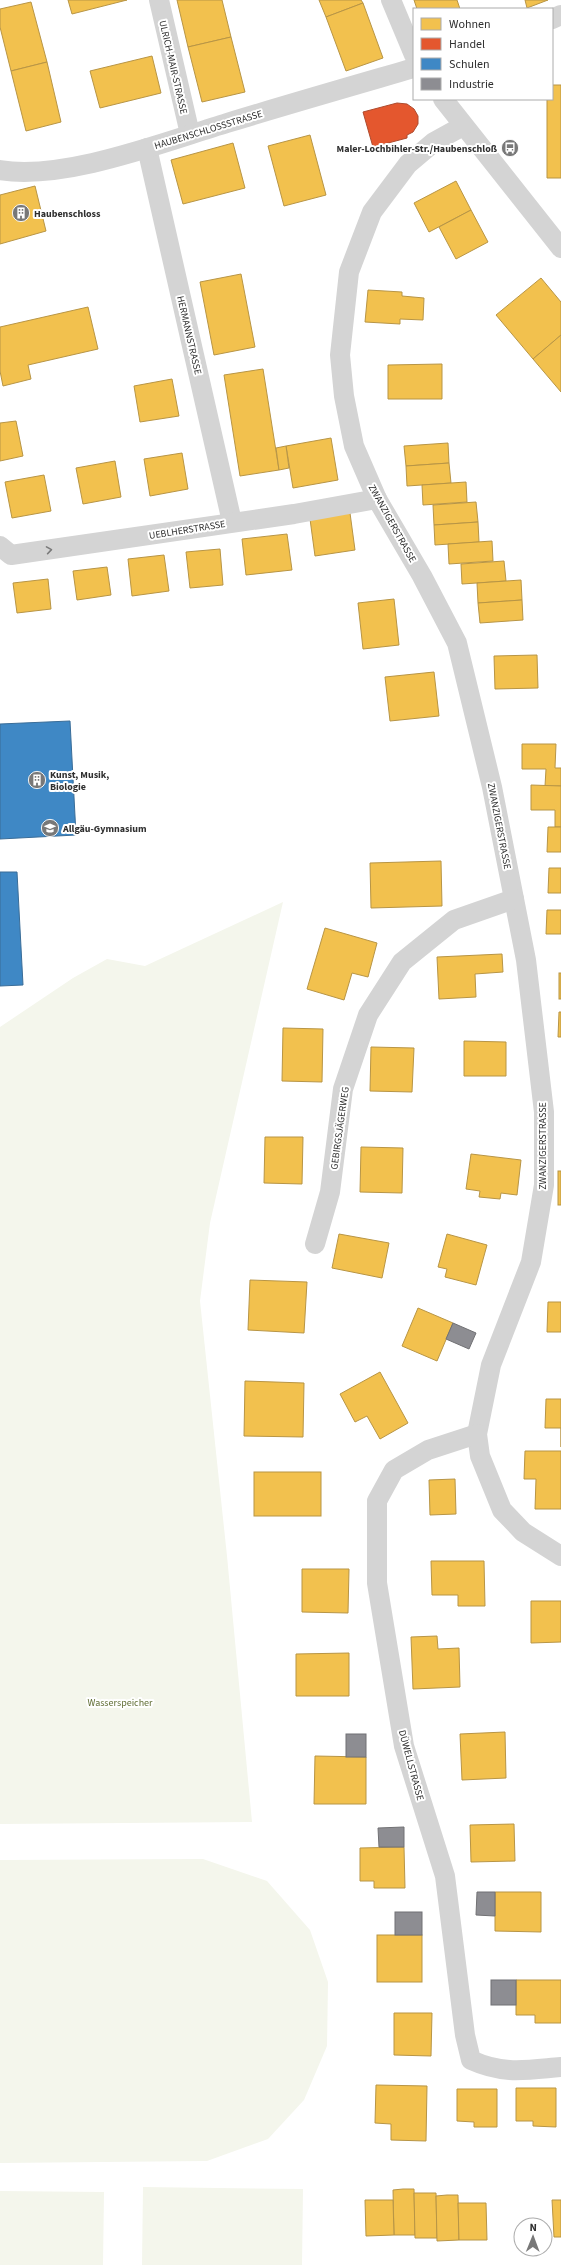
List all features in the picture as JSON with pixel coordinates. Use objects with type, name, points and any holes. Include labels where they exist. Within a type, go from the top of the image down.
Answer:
[{"type":"street","name":"ULRICH-MAIR-STRASSE","points":[[158,0],[190,134]]},
{"type":"street","points":[[391,0],[413,53]]},
{"type":"street","name":"HAUBENSCHLOSSSTRASSE","points":[[0,170],[16,172],[47,171],[81,165],[147,148],[413,68]]},
{"type":"street","points":[[444,100],[561,248]]},
{"type":"street","name":"ZWANZIGERSTRASSE","points":[[463,126],[434,142],[408,164],[372,212],[349,272],[340,355],[344,396],[354,446],[377,499],[422,576],[457,643],[492,787],[526,960],[538,1050],[544,1112],[544,1185],[530,1262],[491,1365],[477,1434],[480,1456],[502,1510],[523,1532],[561,1556]]},
{"type":"street","name":"HERMANNSTRASSE","points":[[147,148],[232,522]]},
{"type":"street","name":"UEBLHERSTRASSE","points":[[0,546],[11,556],[294,514],[377,499]]},
{"type":"street","name":"GEBIRGSJÄGERWEG","points":[[315,1244],[330,1192],[343,1089],[368,1015],[402,962],[454,920],[514,899]]},
{"type":"street","name":"DÜWELLSTRASSE","points":[[477,1434],[428,1450],[394,1470],[377,1501],[377,1583],[404,1746],[445,1876],[465,2035],[471,2060],[489,2068],[511,2071],[561,2067]]},
{"type":"green space","name":"Wasserspeicher","points":[[283,902],[210,1223],[200,1301],[227,1556],[252,1822],[0,1824],[0,1027],[73,978],[107,959],[145,966]]},
{"type":"green space","points":[[203,1859],[267,1881],[310,1930],[328,1982],[327,2046],[304,2100],[268,2139],[207,2161],[0,2163],[0,1860]]},
{"type":"green space","points":[[143,2187],[303,2189],[302,2265],[142,2265]]},
{"type":"green space","points":[[0,2191],[104,2192],[103,2265],[0,2265]]},
{"type":"building: Wohnen","points":[[68,0],[127,0],[72,14]]},
{"type":"building: Wohnen","points":[[177,0],[222,0],[231,37],[188,47]]},
{"type":"building: Wohnen","points":[[319,0],[361,0],[363,3],[326,17]]},
{"type":"building: Wohnen","points":[[414,0],[457,0],[460,8],[417,8]]},
{"type":"building: Wohnen","points":[[525,0],[548,0],[527,8]]},
{"type":"building: Wohnen","points":[[31,2],[47,62],[11,71],[0,27],[0,9]]},
{"type":"building: Wohnen","points":[[363,3],[383,58],[346,71],[326,17]]},
{"type":"building: Wohnen","points":[[231,37],[245,92],[202,102],[188,47]]},
{"type":"building: Wohnen","points":[[152,56],[161,93],[100,108],[90,71]]},
{"type":"building: Wohnen","points":[[47,62],[61,122],[26,131],[11,71]]},
{"type":"building: Wohnen","points":[[553,85],[561,85],[561,178],[547,178],[547,100],[553,100]]},
{"type":"building: Wohnen","points":[[310,135],[326,195],[284,206],[268,146]]},
{"type":"building: Wohnen","points":[[233,143],[245,188],[183,204],[171,160]]},
{"type":"building: Wohnen","points":[[456,181],[471,210],[429,232],[414,203]]},
{"type":"building: Wohnen","name":"Haubenschloss","points":[[35,186],[46,231],[0,244],[0,195]]},
{"type":"building: Wohnen","points":[[471,210],[488,242],[456,259],[439,227]]},
{"type":"building: Wohnen","points":[[241,274],[255,347],[214,355],[200,282]]},
{"type":"building: Wohnen","points":[[541,278],[561,302],[561,335],[533,359],[496,315]]},
{"type":"building: Wohnen","points":[[368,290],[402,292],[402,296],[424,298],[423,320],[400,319],[400,324],[365,322]]},
{"type":"building: Wohnen","points":[[88,307],[98,349],[28,365],[31,379],[3,386],[0,371],[0,327]]},
{"type":"building: Wohnen","points":[[561,335],[561,392],[533,359]]},
{"type":"building: Wohnen","points":[[442,364],[442,399],[388,399],[388,365]]},
{"type":"building: Wohnen","points":[[263,369],[279,470],[240,476],[224,375]]},
{"type":"building: Wohnen","points":[[172,379],[179,416],[140,422],[134,386]]},
{"type":"building: Wohnen","points":[[16,421],[23,456],[0,461],[0,423]]},
{"type":"building: Wohnen","points":[[331,438],[338,480],[293,488],[286,446]]},
{"type":"building: Wohnen","points":[[448,443],[449,463],[406,466],[404,446]]},
{"type":"building: Wohnen","points":[[286,446],[289,468],[279,470],[276,448]]},
{"type":"building: Wohnen","points":[[182,453],[188,489],[150,496],[144,459]]},
{"type":"building: Wohnen","points":[[115,461],[121,497],[83,504],[76,468]]},
{"type":"building: Wohnen","points":[[449,463],[451,483],[407,486],[406,466]]},
{"type":"building: Wohnen","points":[[44,475],[51,511],[12,518],[5,482]]},
{"type":"building: Wohnen","points":[[466,482],[467,502],[423,505],[422,485]]},
{"type":"building: Wohnen","points":[[476,502],[478,522],[434,525],[433,505]]},
{"type":"building: Wohnen","points":[[350,513],[355,550],[315,556],[310,519]]},
{"type":"building: Wohnen","points":[[478,522],[479,542],[435,545],[434,525]]},
{"type":"building: Wohnen","points":[[287,534],[292,570],[246,575],[242,539]]},
{"type":"building: Wohnen","points":[[492,541],[493,561],[449,564],[448,544]]},
{"type":"building: Wohnen","points":[[220,549],[223,585],[190,588],[186,552]]},
{"type":"building: Wohnen","points":[[164,555],[169,591],[132,596],[128,559]]},
{"type":"building: Wohnen","points":[[504,561],[506,581],[462,584],[461,564]]},
{"type":"building: Wohnen","points":[[107,567],[111,595],[77,600],[73,571]]},
{"type":"building: Wohnen","points":[[48,579],[51,609],[17,613],[13,583]]},
{"type":"building: Wohnen","points":[[521,580],[522,600],[478,603],[477,583]]},
{"type":"building: Wohnen","points":[[394,599],[399,645],[363,649],[358,603]]},
{"type":"building: Wohnen","points":[[522,600],[523,620],[480,623],[478,603]]},
{"type":"building: Wohnen","points":[[537,655],[538,688],[495,689],[494,656]]},
{"type":"building: Wohnen","points":[[434,672],[439,716],[390,721],[385,677]]},
{"type":"building: Wohnen","points":[[522,744],[556,744],[555,768],[561,768],[561,786],[545,786],[546,769],[522,769]]},
{"type":"building: Wohnen","points":[[531,785],[561,786],[561,827],[555,827],[555,810],[531,810]]},
{"type":"building: Wohnen","points":[[548,827],[561,827],[561,852],[547,852]]},
{"type":"building: Wohnen","points":[[441,861],[442,906],[371,908],[370,863]]},
{"type":"building: Wohnen","points":[[549,868],[561,868],[561,893],[548,893]]},
{"type":"building: Wohnen","points":[[547,910],[561,910],[561,934],[546,934]]},
{"type":"building: Wohnen","points":[[325,928],[377,943],[368,977],[352,973],[344,1000],[307,989]]},
{"type":"building: Wohnen","points":[[502,954],[503,972],[475,974],[476,997],[439,999],[437,957]]},
{"type":"building: Wohnen","points":[[559,973],[561,973],[561,999],[559,999]]},
{"type":"building: Wohnen","points":[[559,1012],[561,1012],[561,1037],[558,1037]]},
{"type":"building: Wohnen","points":[[283,1028],[323,1029],[322,1082],[282,1081]]},
{"type":"building: Wohnen","points":[[464,1041],[506,1042],[506,1076],[464,1076]]},
{"type":"building: Wohnen","points":[[371,1047],[414,1048],[412,1092],[370,1091]]},
{"type":"building: Wohnen","points":[[265,1137],[303,1137],[302,1184],[264,1183]]},
{"type":"building: Wohnen","points":[[361,1147],[403,1148],[402,1193],[360,1192]]},
{"type":"building: Wohnen","points":[[471,1154],[521,1160],[517,1195],[501,1193],[500,1199],[479,1197],[480,1191],[466,1189]]},
{"type":"building: Wohnen","points":[[558,1171],[561,1171],[561,1205],[558,1205]]},
{"type":"building: Wohnen","points":[[339,1234],[389,1243],[382,1278],[332,1268]]},
{"type":"building: Wohnen","points":[[447,1234],[487,1245],[476,1285],[445,1277],[447,1269],[438,1267]]},
{"type":"building: Wohnen","points":[[250,1280],[307,1282],[304,1333],[248,1330]]},
{"type":"building: Wohnen","points":[[548,1302],[561,1302],[561,1332],[547,1332]]},
{"type":"building: Wohnen","points":[[418,1308],[453,1323],[437,1361],[402,1346]]},
{"type":"building: Wohnen","points":[[380,1372],[408,1423],[380,1439],[367,1416],[355,1422],[340,1394]]},
{"type":"building: Wohnen","points":[[245,1381],[304,1383],[303,1437],[244,1436]]},
{"type":"building: Wohnen","points":[[546,1399],[561,1399],[561,1428],[545,1428]]},
{"type":"building: Wohnen","points":[[525,1451],[561,1451],[561,1509],[535,1509],[536,1479],[524,1479]]},
{"type":"building: Wohnen","points":[[254,1472],[321,1472],[321,1516],[254,1516]]},
{"type":"building: Wohnen","points":[[455,1479],[456,1514],[430,1515],[429,1480]]},
{"type":"building: Wohnen","points":[[431,1561],[484,1561],[485,1606],[458,1606],[458,1595],[432,1595]]},
{"type":"building: Wohnen","points":[[302,1569],[349,1569],[348,1613],[302,1612]]},
{"type":"building: Wohnen","points":[[531,1601],[561,1601],[561,1642],[531,1643]]},
{"type":"building: Wohnen","points":[[437,1636],[438,1649],[459,1648],[460,1687],[413,1689],[411,1637]]},
{"type":"building: Wohnen","points":[[349,1653],[349,1696],[296,1696],[296,1654]]},
{"type":"building: Wohnen","points":[[505,1732],[506,1778],[462,1780],[460,1734]]},
{"type":"building: Wohnen","points":[[315,1756],[366,1757],[366,1804],[314,1804]]},
{"type":"building: Wohnen","points":[[514,1824],[515,1861],[471,1862],[470,1825]]},
{"type":"building: Wohnen","points":[[404,1847],[405,1888],[374,1888],[374,1881],[360,1881],[360,1848]]},
{"type":"building: Wohnen","points":[[495,1892],[541,1892],[541,1932],[495,1931]]},
{"type":"building: Wohnen","points":[[377,1935],[422,1935],[422,1982],[377,1982]]},
{"type":"building: Wohnen","points":[[516,1980],[561,1980],[561,2023],[535,2023],[535,2015],[516,2015]]},
{"type":"building: Wohnen","points":[[394,2013],[432,2013],[431,2056],[394,2055]]},
{"type":"building: Wohnen","points":[[376,2085],[427,2086],[426,2141],[391,2140],[391,2124],[375,2123]]},
{"type":"building: Wohnen","points":[[516,2088],[556,2088],[556,2127],[533,2126],[533,2121],[516,2121]]},
{"type":"building: Wohnen","points":[[457,2089],[497,2089],[497,2127],[474,2127],[474,2122],[457,2121]]},
{"type":"building: Wohnen","points":[[414,2189],[415,2235],[394,2235],[393,2190]]},
{"type":"building: Wohnen","points":[[414,2193],[436,2193],[437,2238],[415,2238]]},
{"type":"building: Wohnen","points":[[458,2195],[459,2240],[437,2241],[436,2196]]},
{"type":"building: Wohnen","points":[[365,2200],[393,2200],[394,2235],[366,2236]]},
{"type":"building: Wohnen","points":[[552,2200],[561,2200],[561,2237],[554,2237]]},
{"type":"building: Wohnen","points":[[458,2203],[486,2203],[487,2240],[459,2240]]},
{"type":"building: Handel","points":[[397,103],[407,104],[414,109],[418,116],[418,124],[413,132],[407,135],[407,138],[373,147],[363,112]]},
{"type":"building: Schulen","name":"Kunst, Musik, Biologie","points":[[70,721],[76,835],[0,839],[0,724]]},
{"type":"building: Schulen","points":[[0,872],[17,872],[23,985],[0,986]]},
{"type":"building: Industrie","points":[[453,1323],[476,1333],[469,1349],[446,1339]]},
{"type":"building: Industrie","points":[[346,1734],[366,1734],[366,1757],[346,1757]]},
{"type":"building: Industrie","points":[[404,1827],[404,1847],[379,1847],[378,1828]]},
{"type":"building: Industrie","points":[[477,1892],[495,1892],[495,1916],[476,1915]]},
{"type":"building: Industrie","points":[[395,1912],[422,1912],[422,1935],[395,1935]]},
{"type":"building: Industrie","points":[[491,1980],[516,1980],[516,2005],[491,2005]]},
{"type":"place","name":"Maler-Lochbihler-Str./Haubenschloß","points":[[510,148]]},
{"type":"place","name":"Haubenschloss","points":[[21,213]]},
{"type":"place","name":"Kunst, Musik, Biologie","points":[[37,780]]},
{"type":"place","name":"Allgäu-Gymnasium","points":[[50,828]]}]
